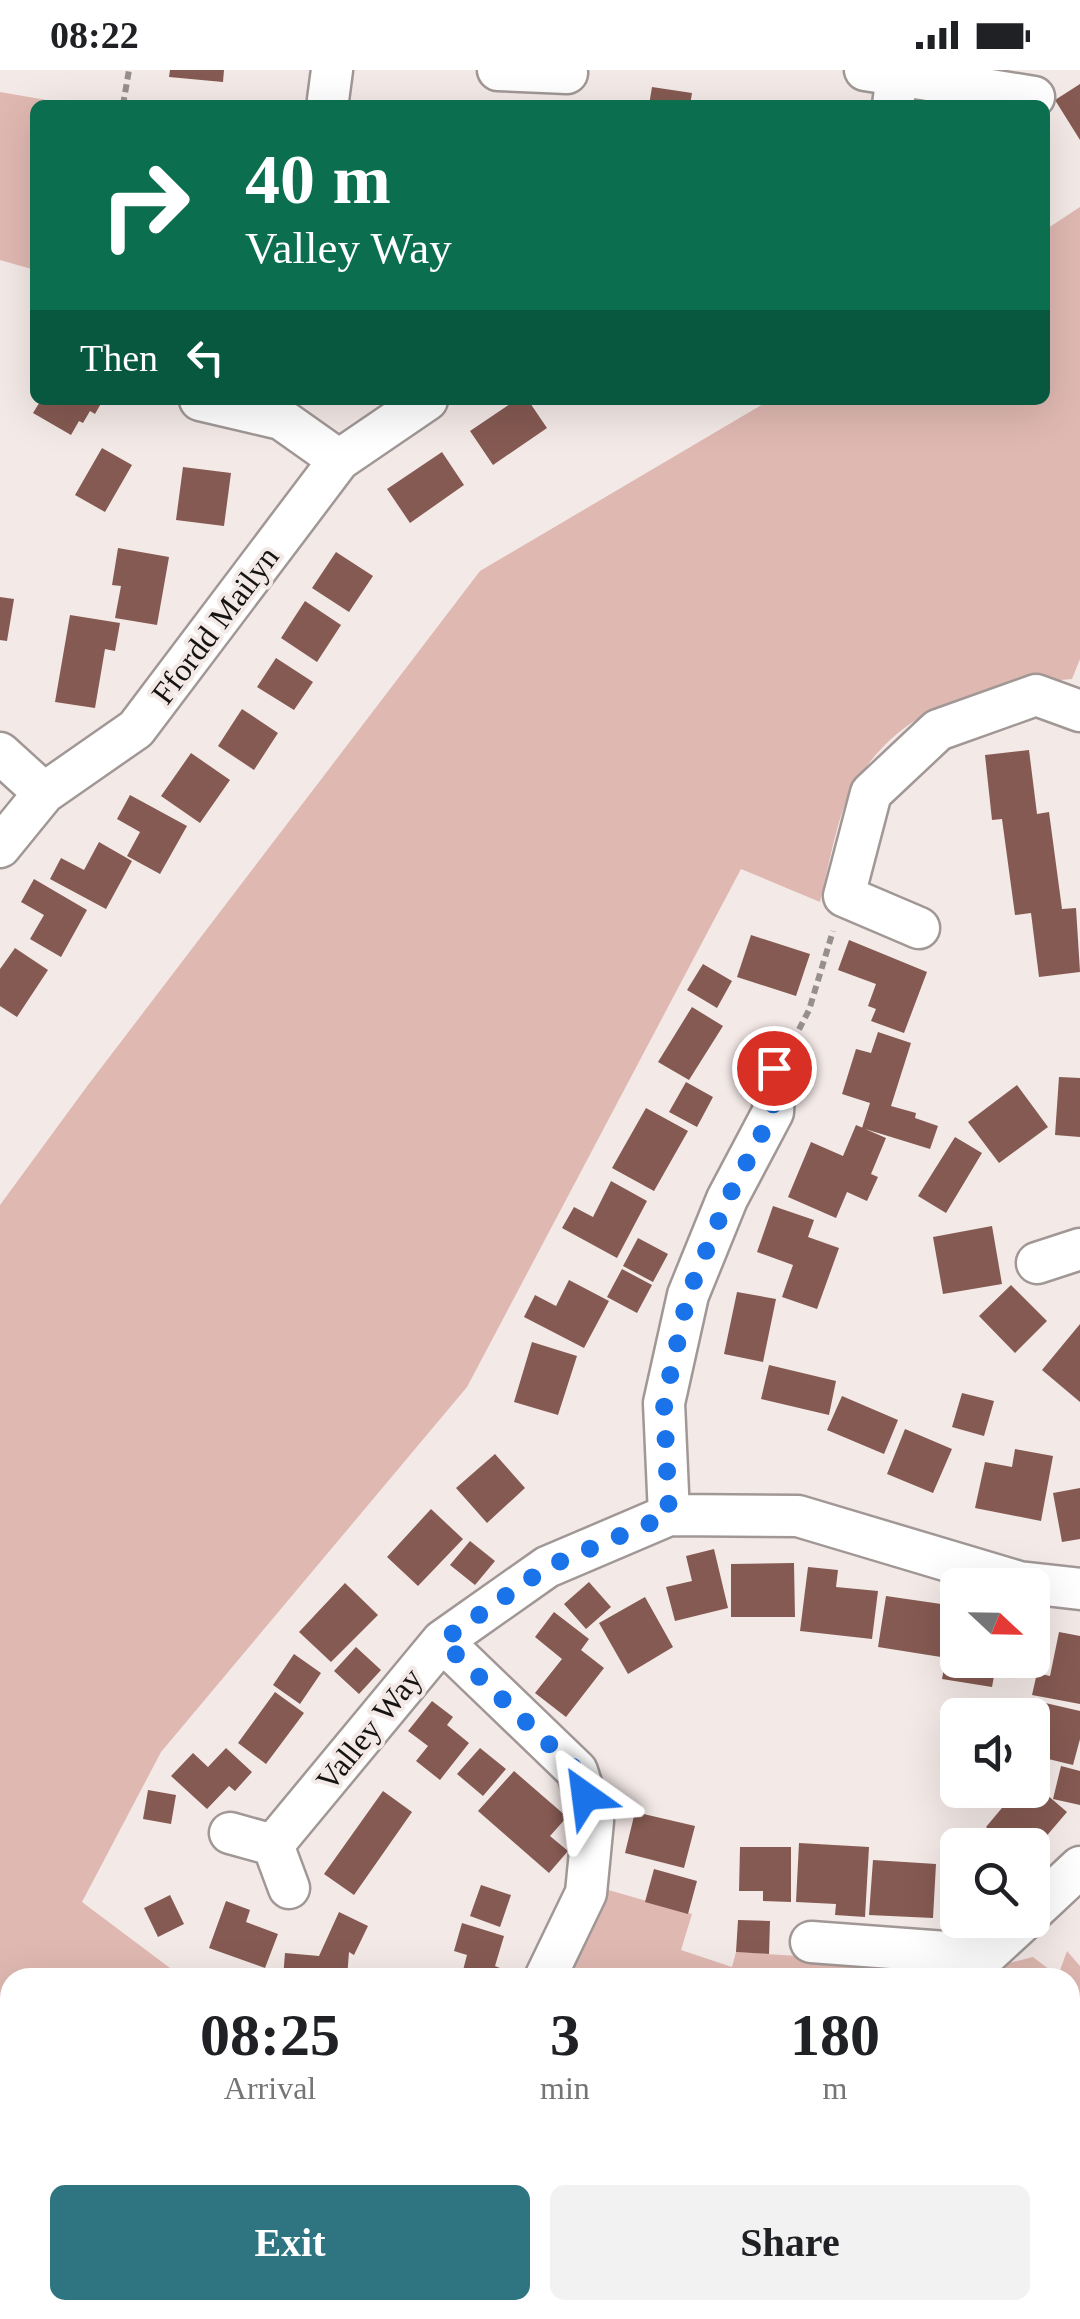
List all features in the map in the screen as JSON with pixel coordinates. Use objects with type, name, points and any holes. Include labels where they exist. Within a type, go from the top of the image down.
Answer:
[{"type":"street","points":[[498,70],[569,83]]},
{"type":"street","points":[[885,83],[1035,91]]},
{"type":"street","points":[[221,405],[281,419],[340,460]]},
{"type":"street","name":"Ffordd Mailyn","points":[[0,847],[44,793],[136,730],[340,460],[419,405]]},
{"type":"street","points":[[919,928],[844,896],[872,793],[938,730],[1036,695],[1080,711]]},
{"type":"street","points":[[0,752],[44,793]]},
{"type":"street","points":[[669,1515],[664,1403],[688,1295],[727,1200],[773,1112],[774,1068]]},
{"type":"street","points":[[1037,1263],[1080,1249]]},
{"type":"street","name":"Valley Way","points":[[274,1845],[442,1641],[547,1567],[669,1515],[798,1516],[1020,1582],[1080,1589]]},
{"type":"street","points":[[442,1641],[577,1771],[593,1821],[586,1894],[549,1968]]},
{"type":"street","points":[[230,1833],[274,1845],[289,1888]]},
{"type":"street","points":[[1050,1896],[1080,1868]]},
{"type":"street","points":[[812,1942],[986,1955],[1004,1938]]},
{"type":"path","points":[[124,100],[129,70]]},
{"type":"path","points":[[804,1023],[844,896]]},
{"type":"shaded area","points":[[0,92],[46,100],[30,100],[30,269],[0,260]]},
{"type":"shaded area","points":[[1080,207],[1080,659],[1072,679],[974,694],[918,719],[893,737],[871,761],[846,801],[820,902],[741,869],[467,1387],[161,1752],[82,1902],[170,1968],[0,1968],[0,1205],[480,571],[762,405],[1050,405],[1050,227]]},
{"type":"shaded area","points":[[598,1887],[692,1914],[681,1950],[732,1967],[736,1952],[990,1968],[558,1968]]},
{"type":"shaded area","points":[[1067,1951],[1080,1966],[1061,1968]]},
{"type":"shaded area","points":[[1033,1957],[1047,1968],[990,1968]]},
{"type":"building","points":[[170,70],[224,70],[223,82],[169,77]]},
{"type":"building","points":[[1080,84],[1080,140],[1055,100]]},
{"type":"building","points":[[652,87],[692,93],[691,100],[650,100]]},
{"type":"building","points":[[38,405],[100,405],[95,414],[90,411],[83,423],[79,421],[71,435],[33,413]]},
{"type":"building","points":[[509,405],[531,405],[547,428],[493,465],[470,431]]},
{"type":"building","points":[[102,448],[132,465],[105,512],[75,495]]},
{"type":"building","points":[[442,452],[464,485],[410,523],[387,489]]},
{"type":"building","points":[[183,467],[231,473],[224,526],[176,520]]},
{"type":"building","points":[[118,548],[169,557],[157,625],[115,618],[121,586],[112,585]]},
{"type":"building","points":[[336,552],[373,576],[349,612],[312,588]]},
{"type":"building","points":[[0,597],[14,599],[7,641],[0,640]]},
{"type":"building","points":[[305,601],[341,625],[317,662],[281,638]]},
{"type":"building","points":[[70,615],[120,623],[115,651],[105,649],[95,708],[55,702]]},
{"type":"building","points":[[276,658],[313,682],[294,710],[257,687]]},
{"type":"building","points":[[242,709],[278,733],[254,770],[218,746]]},
{"type":"building","points":[[1029,750],[1037,814],[1049,812],[1062,909],[1076,908],[1080,972],[1039,977],[1031,913],[1015,915],[1002,819],[992,820],[985,755]]},
{"type":"building","points":[[191,753],[230,780],[200,823],[161,796]]},
{"type":"building","points":[[130,795],[187,826],[160,874],[127,856],[140,832],[117,819]]},
{"type":"building","points":[[99,842],[132,861],[106,909],[50,879],[61,858],[84,870]]},
{"type":"building","points":[[34,879],[87,910],[61,957],[30,939],[44,915],[21,902]]},
{"type":"building","points":[[751,935],[810,954],[796,996],[737,977]]},
{"type":"building","points":[[849,940],[927,972],[904,1033],[871,1021],[876,1009],[868,1006],[876,984],[838,970]]},
{"type":"building","points":[[15,948],[48,970],[17,1017],[0,1006],[0,969]]},
{"type":"building","points":[[703,964],[732,981],[717,1008],[687,990]]},
{"type":"building","points":[[692,1007],[723,1026],[689,1080],[658,1062]]},
{"type":"building","points":[[878,1032],[911,1043],[891,1106],[916,1113],[915,1118],[938,1126],[930,1149],[862,1128],[870,1103],[842,1094],[856,1049],[871,1053]]},
{"type":"building","points":[[1059,1077],[1080,1078],[1080,1137],[1055,1135]]},
{"type":"building","points":[[686,1082],[713,1097],[697,1127],[669,1112]]},
{"type":"building","points":[[1017,1085],[1048,1127],[999,1163],[968,1122]]},
{"type":"building","points":[[646,1108],[688,1131],[654,1191],[612,1168]]},
{"type":"building","points":[[856,1125],[886,1138],[871,1174],[878,1177],[867,1201],[847,1192],[836,1218],[788,1197],[811,1142],[843,1156]]},
{"type":"building","points":[[955,1137],[982,1153],[946,1213],[918,1196]]},
{"type":"building","points":[[611,1181],[647,1201],[617,1258],[562,1228],[574,1207],[593,1217]]},
{"type":"building","points":[[773,1206],[814,1220],[808,1237],[839,1248],[817,1309],[782,1297],[793,1265],[757,1252]]},
{"type":"building","points":[[992,1226],[1002,1284],[943,1294],[933,1237]]},
{"type":"building","points":[[638,1238],[668,1254],[653,1282],[623,1266]]},
{"type":"building","points":[[622,1269],[652,1285],[637,1313],[607,1297]]},
{"type":"building","points":[[569,1280],[609,1301],[584,1348],[524,1317],[535,1295],[556,1306]]},
{"type":"building","points":[[1011,1285],[1047,1321],[1015,1353],[979,1316]]},
{"type":"building","points":[[737,1292],[776,1299],[763,1362],[724,1354]]},
{"type":"building","points":[[1080,1324],[1080,1402],[1042,1370]]},
{"type":"building","points":[[532,1342],[577,1356],[558,1415],[514,1402]]},
{"type":"building","points":[[769,1365],[836,1381],[829,1415],[761,1399]]},
{"type":"building","points":[[962,1393],[994,1401],[984,1436],[952,1427]]},
{"type":"building","points":[[842,1396],[898,1420],[884,1454],[827,1430]]},
{"type":"building","points":[[905,1429],[952,1449],[933,1493],[887,1474]]},
{"type":"building","points":[[1015,1449],[1053,1456],[1041,1521],[975,1508],[985,1462],[1012,1467]]},
{"type":"building","points":[[495,1454],[525,1488],[487,1523],[456,1488]]},
{"type":"building","points":[[1080,1488],[1080,1539],[1062,1542],[1053,1493]]},
{"type":"building","points":[[431,1509],[463,1539],[418,1586],[387,1557]]},
{"type":"building","points":[[470,1541],[495,1561],[475,1585],[450,1565]]},
{"type":"building","points":[[714,1549],[728,1608],[675,1621],[666,1587],[692,1581],[686,1556]]},
{"type":"building","points":[[794,1563],[795,1617],[731,1617],[731,1564]]},
{"type":"building","points":[[808,1567],[838,1570],[836,1587],[878,1591],[872,1639],[800,1631]]},
{"type":"building","points":[[589,1582],[611,1607],[586,1629],[564,1604]]},
{"type":"building","points":[[345,1583],[378,1615],[331,1662],[299,1632]]},
{"type":"building","points":[[886,1596],[940,1604],[940,1657],[878,1647]]},
{"type":"building","points":[[645,1597],[673,1647],[628,1674],[599,1623]]},
{"type":"building","points":[[554,1612],[589,1639],[581,1650],[604,1668],[566,1717],[535,1693],[562,1659],[535,1637]]},
{"type":"building","points":[[1059,1632],[1080,1636],[1080,1704],[1032,1695],[1036,1678],[1050,1676]]},
{"type":"building","points":[[356,1647],[381,1670],[359,1694],[334,1671]]},
{"type":"building","points":[[294,1654],[321,1673],[300,1704],[273,1685]]},
{"type":"building","points":[[942,1678],[994,1678],[992,1687]]},
{"type":"building","points":[[275,1692],[304,1713],[266,1764],[238,1743]]},
{"type":"building","points":[[432,1701],[453,1717],[447,1725],[469,1743],[440,1780],[416,1761],[428,1746],[408,1731]]},
{"type":"building","points":[[1050,1704],[1080,1711],[1080,1739],[1073,1765],[1050,1759]]},
{"type":"building","points":[[226,1748],[252,1772],[235,1791],[229,1786],[207,1809],[171,1776],[193,1753],[208,1767]]},
{"type":"building","points":[[480,1748],[506,1769],[483,1796],[457,1774]]},
{"type":"building","points":[[1061,1766],[1080,1771],[1080,1805],[1053,1799]]},
{"type":"building","points":[[514,1771],[567,1817],[550,1836],[568,1851],[549,1873],[478,1811]]},
{"type":"building","points":[[148,1790],[176,1795],[171,1824],[143,1819]]},
{"type":"building","points":[[383,1791],[412,1812],[354,1895],[324,1874]]},
{"type":"building","points":[[1050,1797],[1067,1812],[1050,1832],[1050,1828],[986,1827],[1002,1808],[1050,1808]]},
{"type":"building","points":[[635,1812],[695,1826],[684,1868],[625,1853]]},
{"type":"building","points":[[799,1843],[869,1847],[865,1917],[835,1915],[836,1904],[796,1902]]},
{"type":"building","points":[[740,1847],[791,1847],[791,1902],[763,1901],[763,1891],[739,1891]]},
{"type":"building","points":[[873,1860],[936,1864],[933,1918],[869,1915]]},
{"type":"building","points":[[654,1869],[697,1881],[688,1914],[645,1902]]},
{"type":"building","points":[[481,1885],[511,1895],[500,1927],[470,1916]]},
{"type":"building","points":[[170,1895],[184,1924],[158,1937],[144,1908]]},
{"type":"building","points":[[226,1901],[250,1910],[246,1922],[278,1934],[265,1968],[209,1948]]},
{"type":"building","points":[[339,1912],[368,1926],[354,1955],[349,1952],[348,1968],[284,1968],[285,1953],[319,1956]]},
{"type":"building","points":[[738,1920],[770,1921],[769,1954],[736,1952]]},
{"type":"building","points":[[462,1923],[504,1936],[495,1966],[500,1968],[464,1968],[467,1955],[454,1951]]},
{"type":"route","points":[[585,1796],[577,1771],[442,1641],[547,1567],[669,1515],[664,1403],[688,1295],[727,1200],[773,1112],[774,1068]]}]
